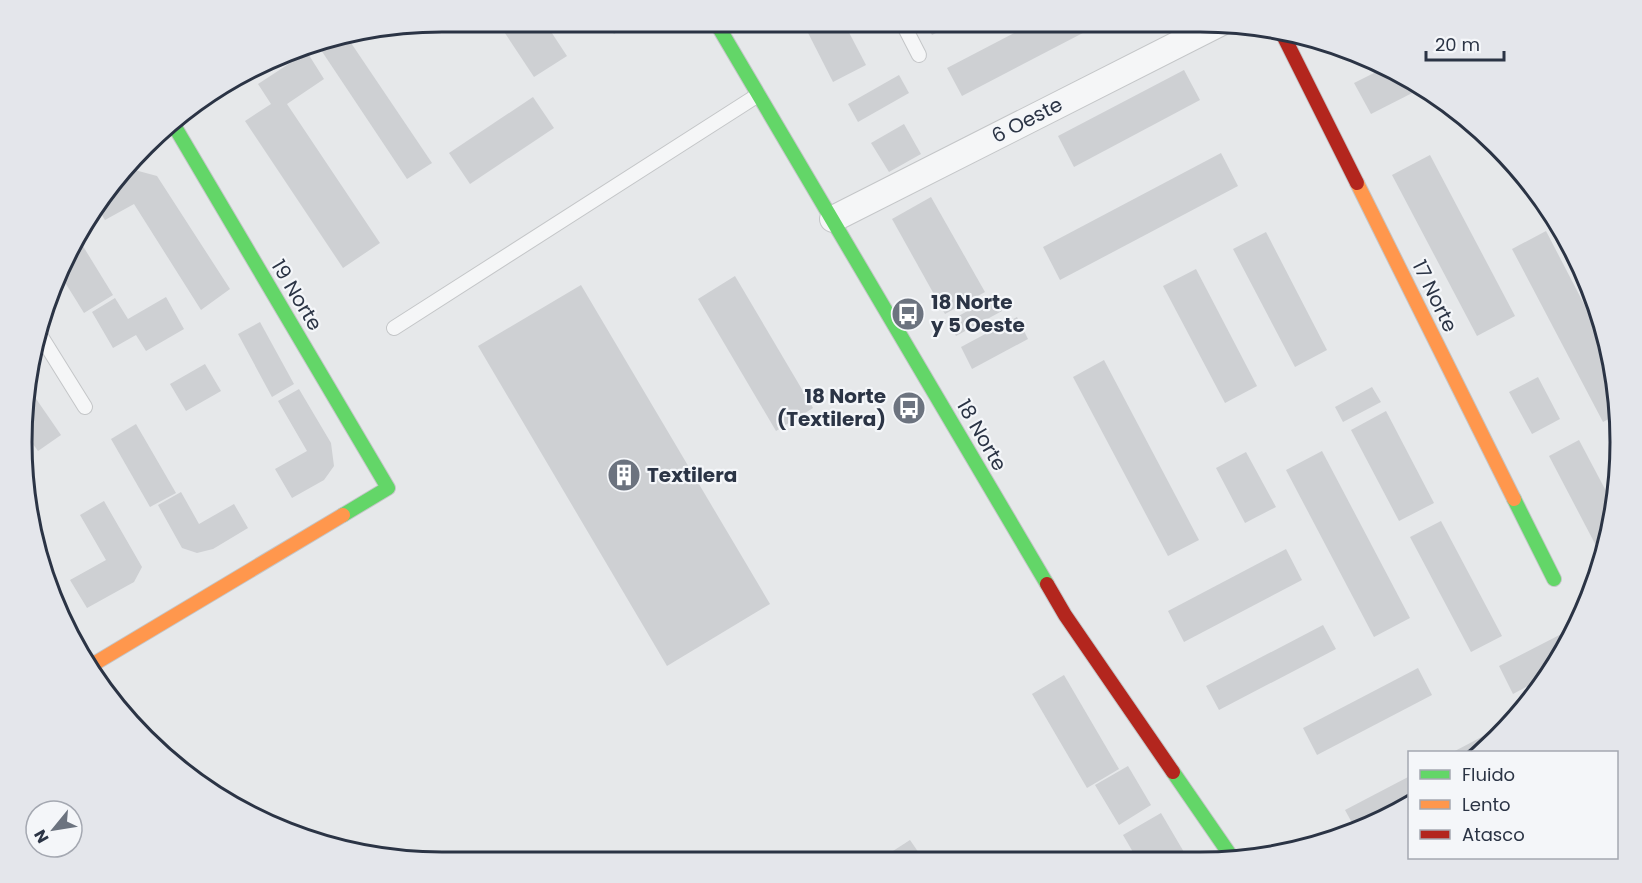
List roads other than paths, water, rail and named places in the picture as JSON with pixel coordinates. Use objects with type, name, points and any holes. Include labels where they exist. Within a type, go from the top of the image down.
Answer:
[{"type":"street","name":"18 Norte","points":[[722,32],[1065,615],[1228,851]]},
{"type":"street","name":"6 Oeste","points":[[833,219],[1202,32]]},
{"type":"street","name":"17 Norte","points":[[1286,40],[1554,579]]},
{"type":"street","name":"19 Norte","points":[[97,662],[388,488],[176,129]]},
{"type":"lane","points":[[908,32],[920,55]]},
{"type":"lane","points":[[394,328],[759,95]]},
{"type":"lane","points":[[44,341],[85,407]]},
{"type":"place","name":"18 Norte y 5 Oeste","points":[[908,314]]},
{"type":"place","name":"18 Norte (Textilera)","points":[[909,408]]},
{"type":"place","name":"Textilera","points":[[624,475]]}]
